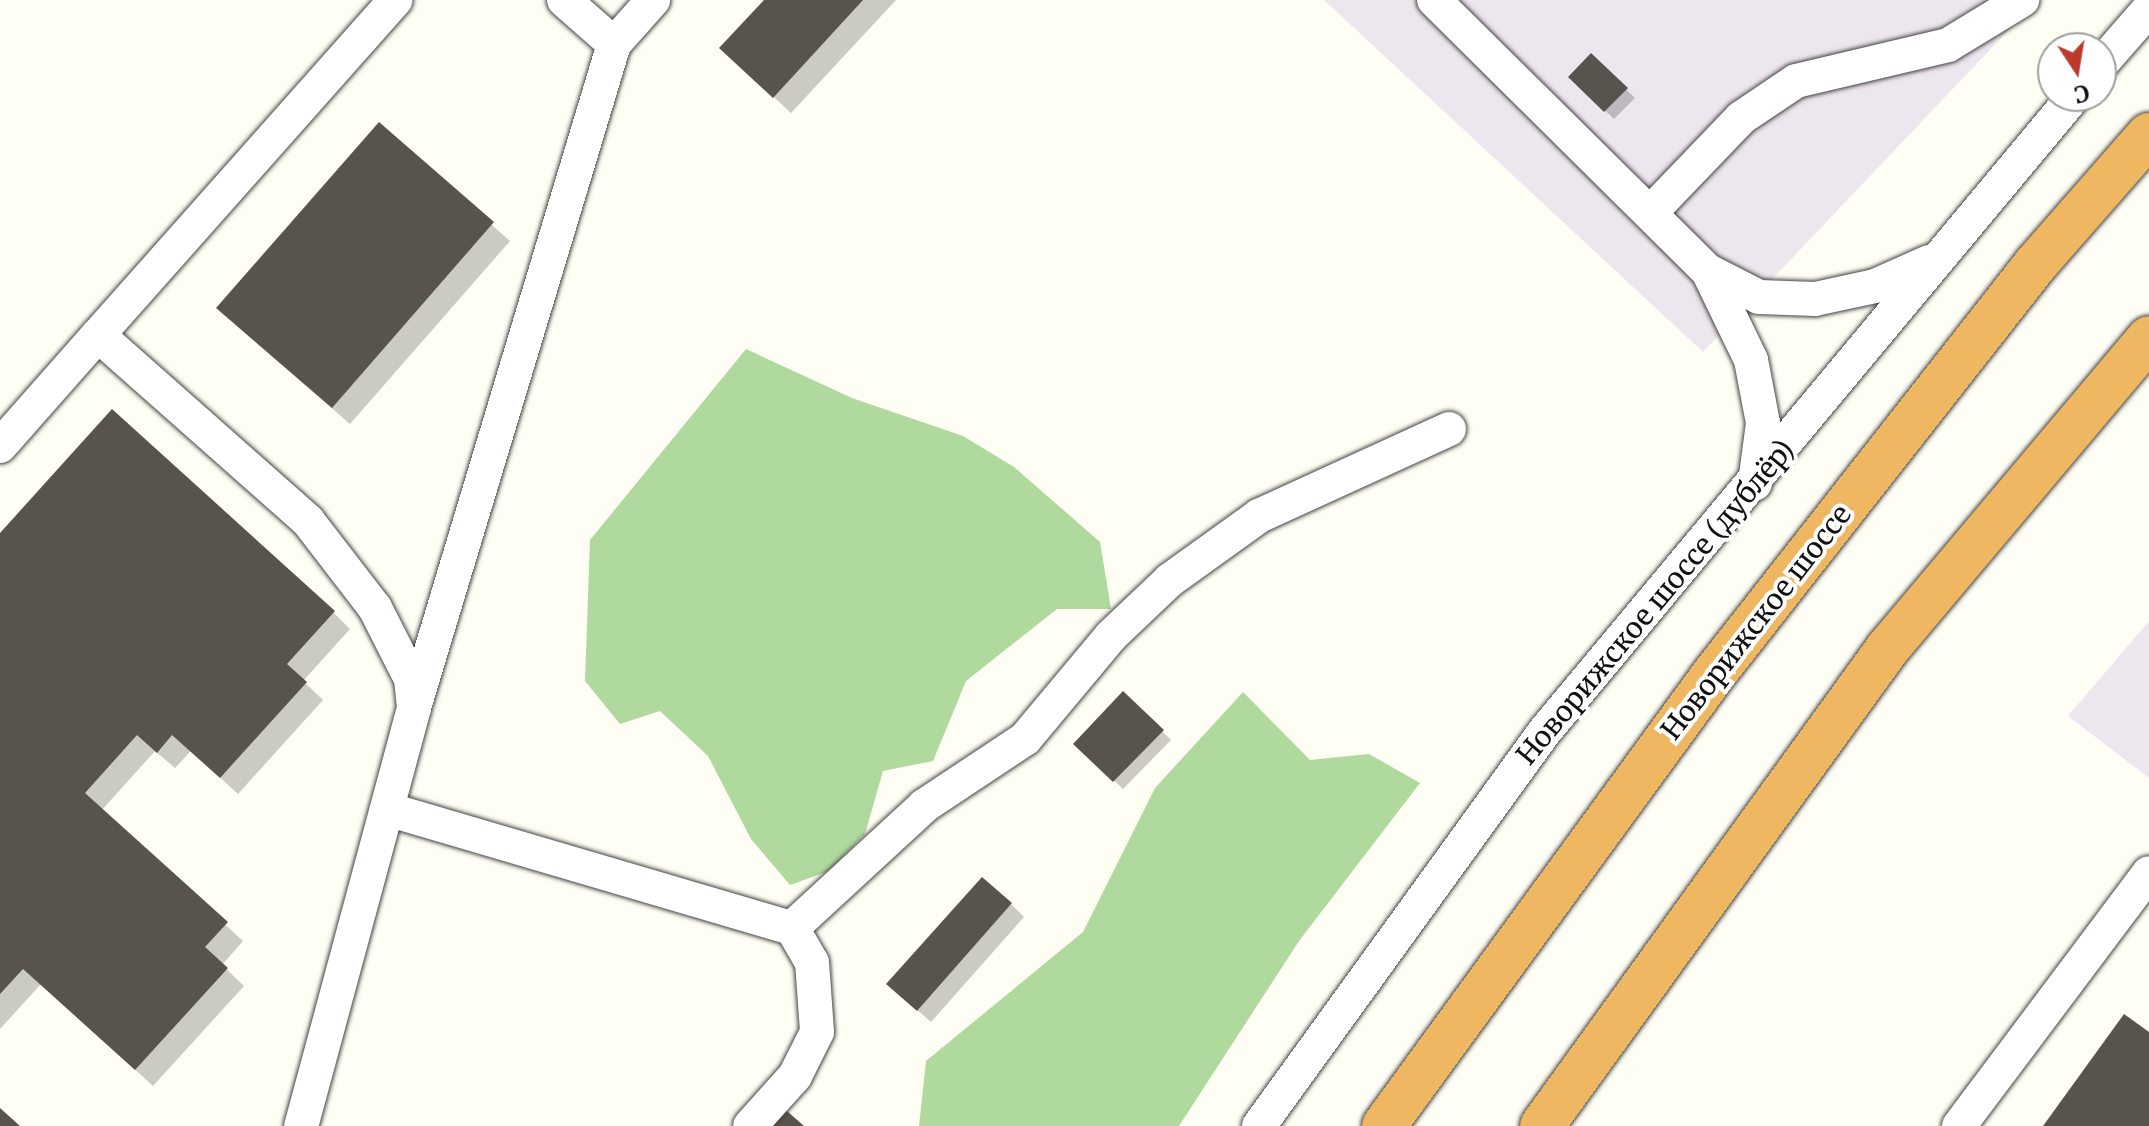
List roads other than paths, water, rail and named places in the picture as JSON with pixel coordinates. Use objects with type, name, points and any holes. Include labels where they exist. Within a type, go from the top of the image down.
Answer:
[{"type":"highway","name":"Новорижское шоссе","points":[[1384,1126],[1714,674],[2035,265],[2149,135]]},
{"type":"highway","points":[[1542,1126],[1888,648],[2149,338]]},
{"type":"street","points":[[0,446],[395,0]]},
{"type":"street","points":[[564,0],[614,44]]},
{"type":"street","points":[[301,1126],[414,708],[614,44],[653,0]]},
{"type":"street","points":[[1434,0],[1708,271],[1759,297],[1815,299],[1875,286],[1933,260]]},
{"type":"street","points":[[1650,213],[1741,118],[1796,81],[1948,45],[2022,0]]},
{"type":"street","points":[[2117,46],[2149,9]]},
{"type":"street","name":"Новорижское шоссе (дублёр)","points":[[1259,1126],[1545,731],[1755,483],[1933,260],[2060,112]]},
{"type":"street","points":[[1708,271],[1751,360],[1763,423],[1755,483]]},
{"type":"street","points":[[98,335],[308,521],[375,608],[411,679],[414,708]]},
{"type":"street","points":[[792,928],[924,806],[1025,739],[1111,636],[1170,580],[1259,516],[1449,429]]},
{"type":"street","points":[[387,809],[792,928],[812,962],[817,1032],[795,1076],[750,1126]]},
{"type":"street","points":[[1959,1126],[2149,873]]}]
